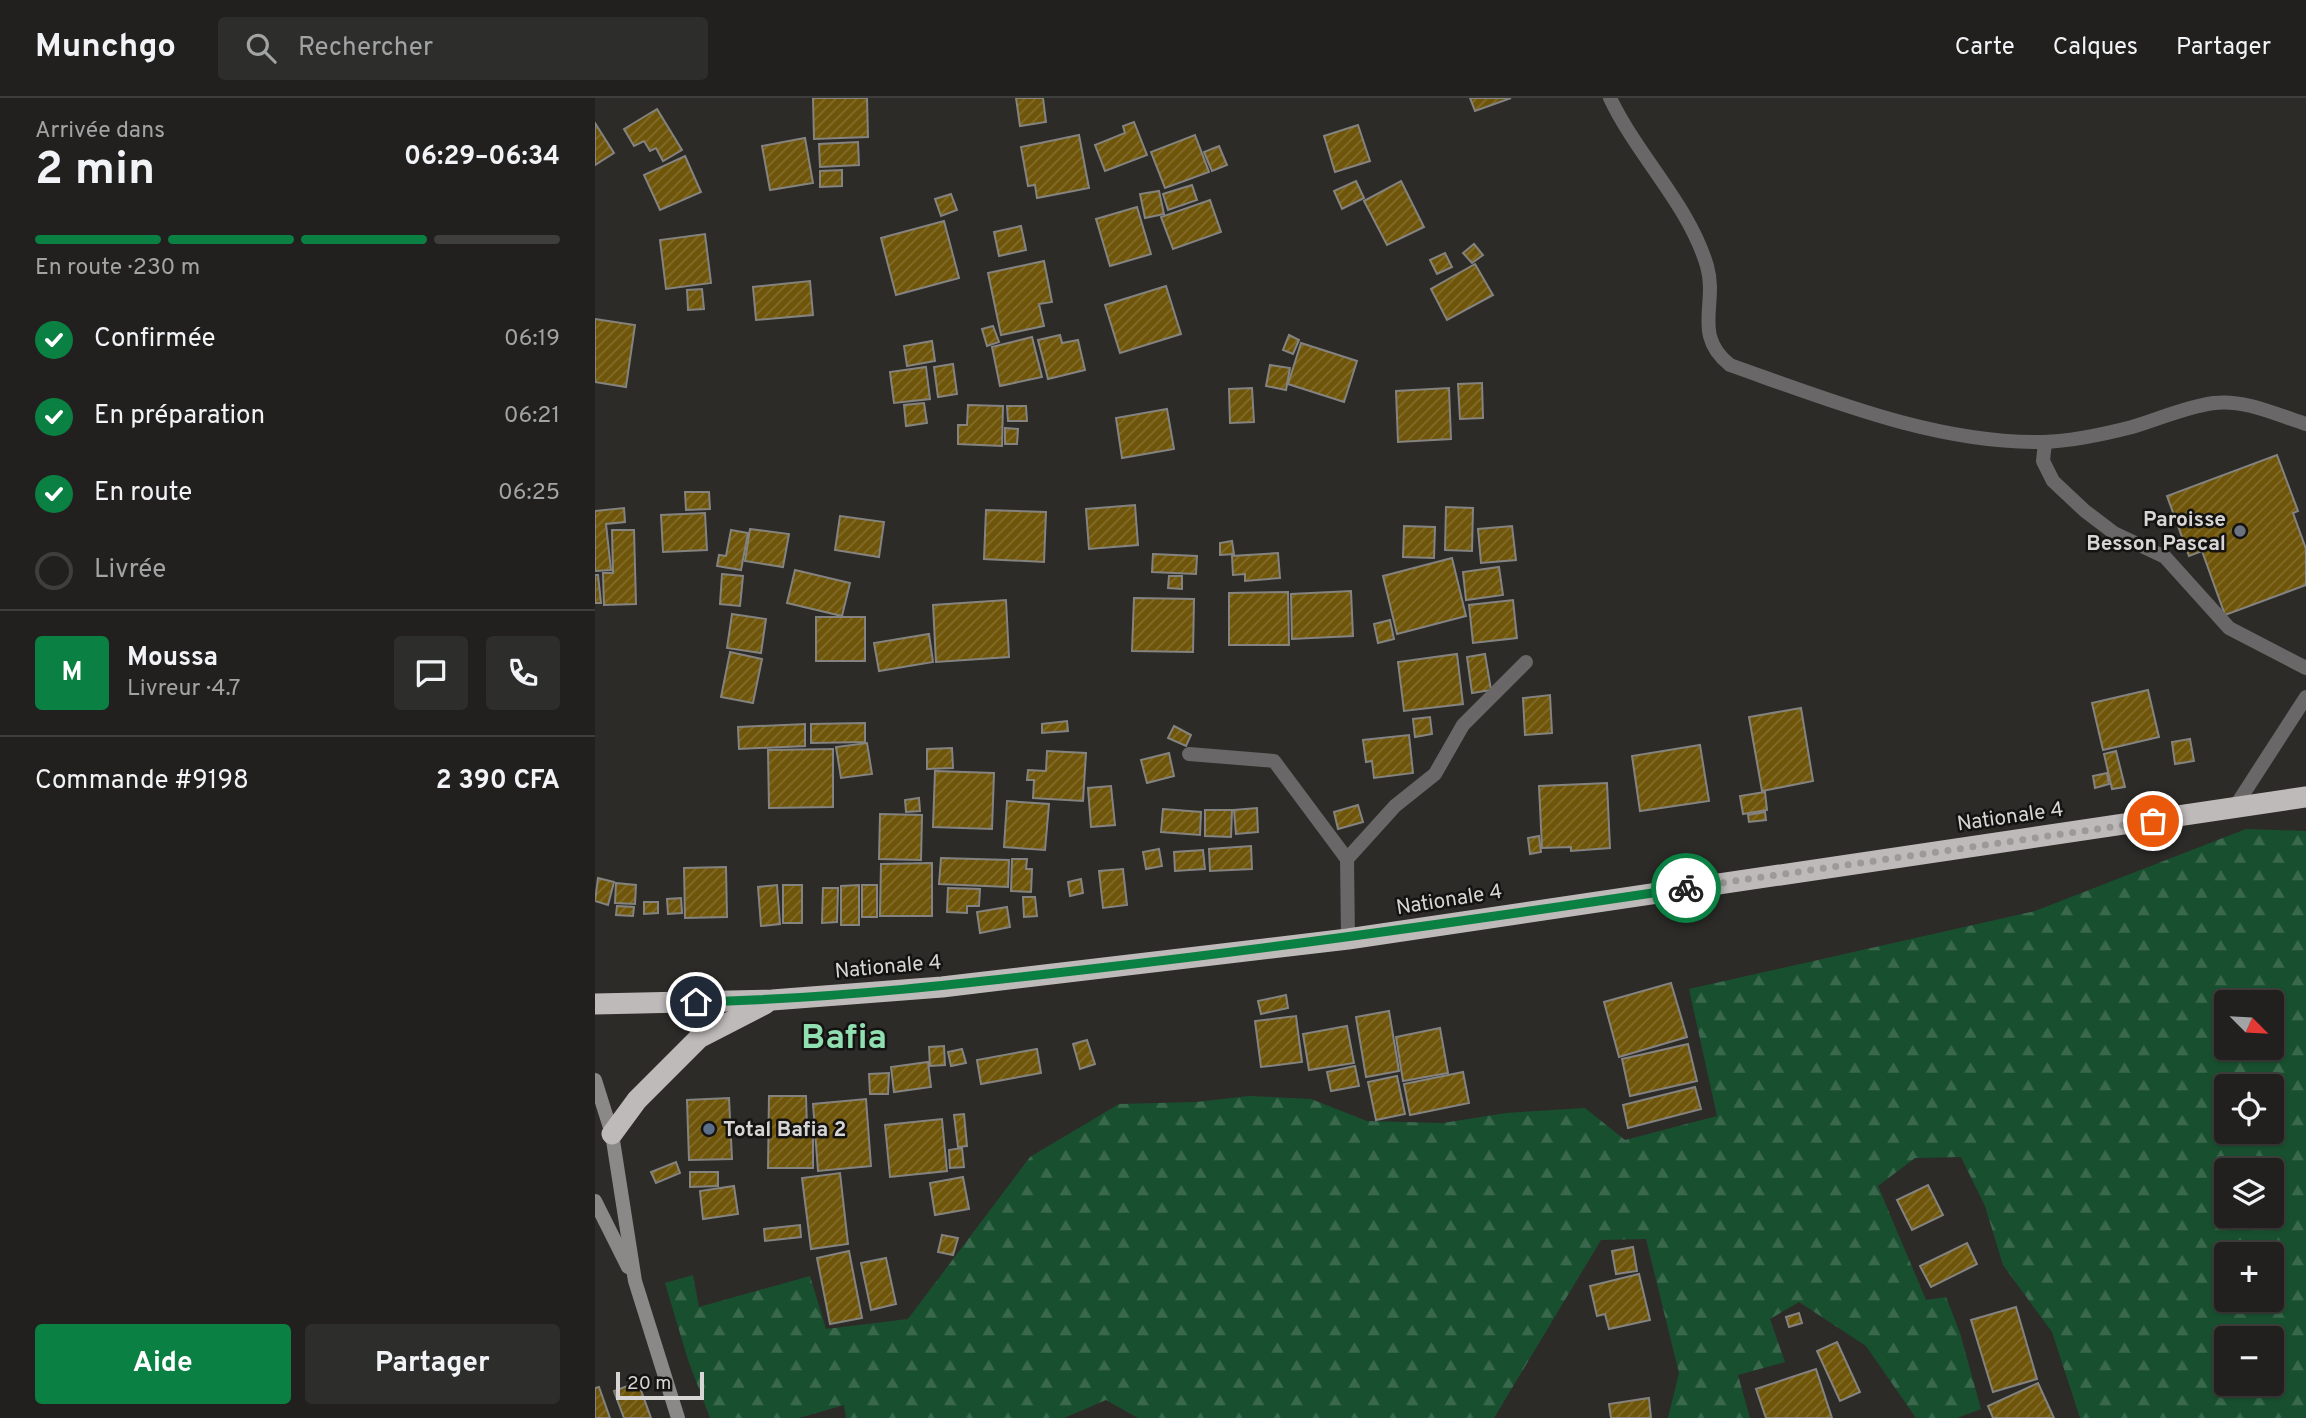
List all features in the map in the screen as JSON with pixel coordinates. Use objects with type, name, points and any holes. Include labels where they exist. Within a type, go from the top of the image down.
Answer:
[{"type":"highway","name":"Nationale 4","points":[[595,1004],[772,1000],[942,987],[1348,939],[1856,862],[2234,810],[2306,797]]},
{"type":"highway","points":[[612,1134],[637,1100],[699,1038],[772,1000]]},
{"type":"main road","points":[[595,1080],[612,1134],[635,1281],[678,1418]]},
{"type":"main road","points":[[595,1201],[635,1281]]},
{"type":"street","points":[[1609,98],[1625,130],[1697,236],[1708,270],[1709,340],[1716,354],[1730,365],[1840,404],[1938,430],[2004,440],[2045,442],[2133,426],[2167,414],[2215,403],[2250,406],[2306,424]]},
{"type":"street","points":[[2045,442],[2043,461],[2053,481],[2085,511],[2114,533],[2165,557],[2229,628],[2306,668]]},
{"type":"street","points":[[1347,859],[1395,806],[1435,774],[1464,725],[1526,662]]},
{"type":"street","points":[[2234,810],[2306,697]]},
{"type":"street","points":[[1189,754],[1274,761],[1347,859],[1348,939]]},
{"type":"green space","points":[[2246,829],[2306,831],[2306,1418],[2080,1418],[2052,1332],[2003,1265],[1985,1206],[1961,1157],[1915,1158],[1878,1186],[1926,1300],[1946,1297],[1960,1333],[1981,1409],[1957,1418],[1916,1418],[1866,1346],[1799,1302],[1770,1319],[1785,1362],[1738,1375],[1750,1418],[1668,1418],[1679,1373],[1646,1239],[1601,1240],[1494,1418],[1138,1418],[1106,1400],[1064,1418],[846,1418],[844,1405],[799,1418],[710,1418],[688,1360],[665,1283],[693,1275],[699,1307],[810,1276],[826,1329],[908,1319],[1030,1157],[1119,1104],[1196,1102],[1249,1096],[1311,1099],[1367,1121],[1443,1123],[1506,1113],[1585,1108],[1625,1140],[1717,1116],[1689,989],[2035,911]]},
{"type":"building","points":[[813,98],[867,98],[868,137],[814,139]]},
{"type":"building","points":[[1016,98],[1043,98],[1046,122],[1020,126]]},
{"type":"building","points":[[1470,98],[1511,98],[1475,111]]},
{"type":"building","points":[[657,109],[682,150],[663,161],[656,148],[650,151],[644,141],[634,146],[624,129]]},
{"type":"building","points":[[1134,122],[1147,155],[1105,171],[1095,145],[1125,133],[1123,126]]},
{"type":"building","points":[[595,123],[614,153],[595,165]]},
{"type":"building","points":[[1358,125],[1370,161],[1335,172],[1324,136]]},
{"type":"building","points":[[1079,135],[1089,188],[1037,198],[1035,185],[1028,186],[1021,147]]},
{"type":"building","points":[[1195,135],[1209,172],[1165,188],[1151,152]]},
{"type":"building","points":[[805,138],[813,183],[770,190],[762,146]]},
{"type":"building","points":[[858,142],[859,165],[820,167],[819,144]]},
{"type":"building","points":[[1219,146],[1227,165],[1212,171],[1204,152]]},
{"type":"building","points":[[685,156],[701,192],[660,210],[644,175]]},
{"type":"building","points":[[842,170],[842,186],[820,187],[820,171]]},
{"type":"building","points":[[1356,181],[1364,198],[1342,209],[1334,191]]},
{"type":"building","points":[[1401,181],[1424,227],[1387,245],[1364,201]]},
{"type":"building","points":[[1192,185],[1197,200],[1168,210],[1163,194]]},
{"type":"building","points":[[1159,191],[1164,214],[1145,218],[1140,194]]},
{"type":"building","points":[[951,194],[957,210],[941,216],[935,199]]},
{"type":"building","points":[[1210,200],[1221,232],[1173,249],[1161,217]]},
{"type":"building","points":[[1137,207],[1151,254],[1110,266],[1096,219]]},
{"type":"building","points":[[944,221],[959,278],[896,295],[881,238]]},
{"type":"building","points":[[1021,226],[1026,250],[999,256],[994,232]]},
{"type":"building","points":[[705,234],[711,283],[666,289],[660,240]]},
{"type":"building","points":[[1474,244],[1483,255],[1472,263],[1463,253]]},
{"type":"building","points":[[1445,253],[1452,267],[1437,274],[1430,260]]},
{"type":"building","points":[[1044,261],[1052,302],[1039,304],[1044,326],[1001,335],[988,273]]},
{"type":"building","points":[[1475,264],[1493,295],[1447,320],[1431,289]]},
{"type":"building","points":[[810,281],[813,315],[756,320],[753,287]]},
{"type":"building","points":[[1166,286],[1181,334],[1120,353],[1105,305]]},
{"type":"building","points":[[702,289],[704,309],[688,310],[687,290]]},
{"type":"building","points":[[595,319],[635,325],[626,387],[595,382]]},
{"type":"building","points":[[993,326],[999,342],[987,346],[982,329]]},
{"type":"building","points":[[1060,335],[1062,343],[1078,340],[1085,370],[1048,379],[1038,340]]},
{"type":"building","points":[[1289,335],[1299,340],[1293,354],[1283,350]]},
{"type":"building","points":[[1032,337],[1042,377],[1000,386],[992,347]]},
{"type":"building","points":[[932,341],[935,361],[907,366],[904,346]]},
{"type":"building","points":[[1301,343],[1357,361],[1344,402],[1288,384]]},
{"type":"building","points":[[953,364],[957,394],[938,397],[934,367]]},
{"type":"building","points":[[1270,365],[1290,368],[1286,390],[1266,386]]},
{"type":"building","points":[[926,367],[930,399],[894,403],[890,372]]},
{"type":"building","points":[[1482,383],[1483,418],[1460,419],[1458,384]]},
{"type":"building","points":[[1252,388],[1254,422],[1230,423],[1229,389]]},
{"type":"building","points":[[1449,388],[1451,439],[1398,442],[1396,391]]},
{"type":"building","points":[[924,403],[927,423],[906,426],[904,405]]},
{"type":"building","points":[[968,405],[1003,406],[1002,446],[958,444],[958,425],[967,425]]},
{"type":"building","points":[[1007,406],[1026,406],[1027,421],[1008,421]]},
{"type":"building","points":[[1167,409],[1174,449],[1122,458],[1116,418]]},
{"type":"building","points":[[1005,428],[1018,429],[1017,444],[1005,444]]},
{"type":"building","name":"Paroisse Besson Pascal","points":[[2277,455],[2298,511],[2293,513],[2306,549],[2306,585],[2225,615],[2202,551],[2189,556],[2167,496]]},
{"type":"building","points":[[685,492],[709,492],[710,509],[686,510]]},
{"type":"building","points":[[1135,505],[1138,545],[1089,549],[1086,509]]},
{"type":"building","points":[[1446,507],[1473,508],[1472,551],[1445,550]]},
{"type":"building","points":[[624,508],[625,522],[606,524],[611,570],[595,571],[595,511]]},
{"type":"building","points":[[986,510],[1046,512],[1044,562],[984,559]]},
{"type":"building","points":[[705,513],[707,550],[663,552],[661,515]]},
{"type":"building","points":[[840,516],[884,522],[879,557],[835,550]]},
{"type":"building","points":[[1404,526],[1435,527],[1434,558],[1403,557]]},
{"type":"building","points":[[1512,526],[1516,560],[1481,563],[1478,529]]},
{"type":"building","points":[[750,529],[789,534],[783,567],[745,561]]},
{"type":"building","points":[[612,530],[634,530],[636,604],[604,605],[603,573],[613,573]]},
{"type":"building","points":[[731,530],[748,533],[741,570],[717,566],[719,555],[726,556]]},
{"type":"building","points":[[1232,541],[1234,554],[1220,555],[1220,543]]},
{"type":"building","points":[[1278,553],[1280,578],[1245,581],[1245,574],[1233,575],[1232,556]]},
{"type":"building","points":[[1153,554],[1197,556],[1196,574],[1152,572]]},
{"type":"building","points":[[1452,558],[1466,616],[1397,634],[1383,576]]},
{"type":"building","points":[[1499,567],[1503,595],[1466,600],[1463,572]]},
{"type":"building","points":[[795,570],[850,583],[842,616],[787,603]]},
{"type":"building","points":[[722,574],[743,576],[740,606],[720,604]]},
{"type":"building","points":[[595,575],[598,575],[601,603],[595,603]]},
{"type":"building","points":[[1169,576],[1182,576],[1182,589],[1168,588]]},
{"type":"building","points":[[1351,591],[1353,636],[1292,639],[1291,594]]},
{"type":"building","points":[[1288,592],[1289,645],[1229,645],[1229,593]]},
{"type":"building","points":[[1134,598],[1194,599],[1193,652],[1132,651]]},
{"type":"building","points":[[1006,600],[1009,657],[936,662],[933,605]]},
{"type":"building","points":[[1513,600],[1517,638],[1473,643],[1469,605]]},
{"type":"building","points":[[732,614],[766,619],[761,653],[727,648]]},
{"type":"building","points":[[816,617],[865,617],[865,661],[816,661]]},
{"type":"building","points":[[1390,620],[1394,639],[1378,643],[1374,624]]},
{"type":"building","points":[[929,634],[933,662],[879,671],[874,643]]},
{"type":"building","points":[[730,652],[762,659],[753,703],[721,697]]},
{"type":"building","points":[[1457,654],[1463,704],[1404,711],[1398,662]]},
{"type":"building","points":[[1485,654],[1491,690],[1472,693],[1467,657]]},
{"type":"building","points":[[2148,690],[2159,737],[2103,750],[2092,703]]},
{"type":"building","points":[[1550,695],[1552,733],[1525,735],[1523,698]]},
{"type":"building","points":[[1801,708],[1813,781],[1762,791],[1749,717]]},
{"type":"building","points":[[1430,717],[1432,734],[1415,737],[1413,719]]},
{"type":"building","points":[[1067,721],[1068,731],[1042,733],[1042,724]]},
{"type":"building","points":[[865,723],[865,742],[811,743],[811,724]]},
{"type":"building","points":[[805,724],[805,746],[739,749],[738,727]]},
{"type":"building","points":[[1174,726],[1191,735],[1186,746],[1168,738]]},
{"type":"building","points":[[1409,735],[1413,773],[1374,778],[1372,761],[1366,762],[1363,740]]},
{"type":"building","points":[[2190,739],[2194,761],[2175,764],[2172,742]]},
{"type":"building","points":[[867,743],[872,774],[841,778],[836,747]]},
{"type":"building","points":[[1700,745],[1709,801],[1640,811],[1632,756]]},
{"type":"building","points":[[952,748],[953,768],[927,769],[927,749]]},
{"type":"building","points":[[833,749],[833,807],[769,808],[768,750]]},
{"type":"building","points":[[1047,751],[1086,753],[1083,801],[1033,798],[1034,780],[1027,780],[1028,770],[1046,771]]},
{"type":"building","points":[[2116,751],[2125,787],[2112,789],[2104,754]]},
{"type":"building","points":[[1169,753],[1174,776],[1147,783],[1141,760]]},
{"type":"building","points":[[935,771],[994,773],[992,829],[933,827]]},
{"type":"building","points":[[2107,773],[2109,784],[2095,788],[2093,776]]},
{"type":"building","points":[[1607,783],[1610,848],[1571,851],[1571,847],[1542,848],[1539,786]]},
{"type":"building","points":[[1111,786],[1115,825],[1091,827],[1088,788]]},
{"type":"building","points":[[1765,792],[1767,810],[1743,814],[1740,796]]},
{"type":"building","points":[[919,798],[920,811],[906,812],[905,800]]},
{"type":"building","points":[[1007,801],[1049,804],[1045,850],[1004,847]]},
{"type":"building","points":[[1358,805],[1363,822],[1338,829],[1334,812]]},
{"type":"building","points":[[1257,808],[1258,832],[1236,834],[1234,810]]},
{"type":"building","points":[[1163,809],[1201,812],[1200,835],[1161,832]]},
{"type":"building","points":[[1205,810],[1232,810],[1231,837],[1205,836]]},
{"type":"building","points":[[1765,812],[1766,820],[1749,822],[1748,815]]},
{"type":"building","points":[[880,814],[922,815],[921,860],[879,859]]},
{"type":"building","points":[[1539,836],[1541,852],[1530,854],[1528,838]]},
{"type":"building","points":[[1251,846],[1252,869],[1210,871],[1209,849]]},
{"type":"building","points":[[1159,849],[1162,866],[1146,869],[1143,852]]},
{"type":"building","points":[[1203,850],[1205,869],[1175,871],[1174,852]]},
{"type":"building","points":[[941,858],[1009,860],[1008,887],[939,884]]},
{"type":"building","points":[[1012,859],[1027,859],[1026,869],[1032,869],[1031,892],[1011,891]]},
{"type":"building","points":[[932,863],[932,916],[880,916],[881,864]]},
{"type":"building","points":[[726,867],[727,917],[685,918],[684,868]]},
{"type":"building","points":[[1123,869],[1127,905],[1103,908],[1099,871]]},
{"type":"building","points":[[598,878],[614,882],[608,905],[595,901]]},
{"type":"building","points":[[1081,879],[1083,893],[1070,896],[1068,882]]},
{"type":"building","points":[[616,883],[636,885],[635,904],[615,903]]},
{"type":"building","points":[[777,885],[780,924],[761,926],[758,887]]},
{"type":"building","points":[[783,885],[802,885],[802,923],[783,923]]},
{"type":"building","points":[[859,885],[859,925],[841,925],[841,886]]},
{"type":"building","points":[[862,885],[877,885],[877,917],[862,917]]},
{"type":"building","points":[[823,888],[838,888],[837,922],[822,923]]},
{"type":"building","points":[[948,888],[980,889],[979,906],[967,906],[967,913],[947,912]]},
{"type":"building","points":[[1023,897],[1035,897],[1037,916],[1024,917]]},
{"type":"building","points":[[681,898],[682,913],[668,914],[667,899]]},
{"type":"building","points":[[644,902],[658,902],[658,913],[644,914]]},
{"type":"building","points":[[617,906],[634,907],[633,916],[616,915]]},
{"type":"building","points":[[1007,907],[1010,927],[980,933],[977,912]]},
{"type":"building","points":[[1671,983],[1687,1037],[1619,1057],[1604,1002]]},
{"type":"building","points":[[1286,995],[1288,1008],[1261,1014],[1258,1001]]},
{"type":"building","points":[[1389,1011],[1399,1071],[1366,1077],[1356,1017]]},
{"type":"building","points":[[1296,1016],[1302,1062],[1261,1067],[1255,1021]]},
{"type":"building","points":[[1347,1026],[1354,1063],[1309,1070],[1303,1034]]},
{"type":"building","points":[[1440,1028],[1448,1073],[1403,1081],[1396,1037]]},
{"type":"building","points":[[1087,1040],[1095,1064],[1080,1069],[1073,1044]]},
{"type":"building","points":[[1688,1044],[1697,1081],[1630,1096],[1622,1059]]},
{"type":"building","points":[[944,1046],[945,1065],[930,1066],[929,1047]]},
{"type":"building","points":[[962,1049],[966,1063],[951,1066],[948,1052]]},
{"type":"building","points":[[1037,1049],[1041,1073],[981,1084],[977,1060]]},
{"type":"building","points":[[928,1062],[931,1087],[894,1092],[891,1067]]},
{"type":"building","points":[[1355,1066],[1359,1086],[1331,1091],[1327,1072]]},
{"type":"building","points":[[1463,1072],[1469,1103],[1410,1115],[1404,1084]]},
{"type":"building","points":[[889,1073],[888,1094],[870,1094],[869,1074]]},
{"type":"building","points":[[1397,1076],[1405,1114],[1376,1120],[1368,1082]]},
{"type":"building","points":[[1695,1087],[1701,1109],[1628,1128],[1623,1105]]},
{"type":"building","points":[[769,1096],[806,1096],[807,1127],[813,1127],[813,1168],[768,1168]]},
{"type":"building","name":"Total Bafia 2","points":[[729,1098],[732,1159],[689,1160],[687,1100]]},
{"type":"building","points":[[866,1099],[871,1166],[818,1171],[813,1104]]},
{"type":"building","points":[[964,1114],[967,1146],[958,1147],[954,1115]]},
{"type":"building","points":[[942,1119],[947,1171],[890,1177],[885,1125]]},
{"type":"building","points":[[962,1148],[964,1167],[950,1168],[949,1150]]},
{"type":"building","points":[[676,1162],[680,1173],[656,1183],[651,1172]]},
{"type":"building","points":[[690,1172],[718,1172],[718,1186],[690,1187]]},
{"type":"building","points":[[840,1173],[848,1244],[811,1249],[802,1178]]},
{"type":"building","points":[[963,1177],[969,1209],[935,1215],[930,1183]]},
{"type":"building","points":[[1928,1185],[1943,1215],[1912,1230],[1897,1200]]},
{"type":"building","points":[[734,1186],[738,1214],[703,1219],[700,1191]]},
{"type":"building","points":[[800,1225],[801,1237],[765,1241],[764,1229]]},
{"type":"building","points":[[942,1235],[958,1238],[953,1255],[938,1252]]},
{"type":"building","points":[[1967,1243],[1977,1264],[1931,1287],[1920,1266]]},
{"type":"building","points":[[1633,1247],[1637,1271],[1616,1274],[1612,1251]]},
{"type":"building","points":[[849,1251],[862,1318],[830,1324],[817,1258]]},
{"type":"building","points":[[886,1258],[896,1304],[871,1310],[861,1263]]},
{"type":"building","points":[[1639,1274],[1650,1320],[1609,1329],[1605,1314],[1597,1316],[1590,1286]]},
{"type":"building","points":[[2016,1307],[2037,1379],[1993,1392],[1971,1320]]},
{"type":"building","points":[[1799,1313],[1802,1323],[1789,1327],[1786,1317]]},
{"type":"building","points":[[1837,1342],[1860,1392],[1840,1401],[1817,1351]]},
{"type":"building","points":[[1816,1369],[1832,1418],[1766,1418],[1756,1389]]},
{"type":"building","points":[[638,1382],[651,1418],[624,1418],[614,1391]]},
{"type":"building","points":[[2038,1383],[2054,1418],[1993,1418],[1988,1406]]},
{"type":"building","points":[[599,1387],[610,1418],[595,1418],[595,1388]]},
{"type":"building","points":[[1649,1398],[1651,1418],[1611,1418],[1609,1404]]},
{"type":"way so far","points":[[1686,888],[2153,821]]},
{"type":"place","name":"Paroisse Besson Pascal","points":[[2240,531]]},
{"type":"place","name":"Total Bafia 2","points":[[709,1129]]},
{"type":"district","name":"Bafia","points":[[844,1036]]},
{"type":"route","points":[[696,1002],[772,1000],[942,987],[1348,939],[1686,888]]}]
